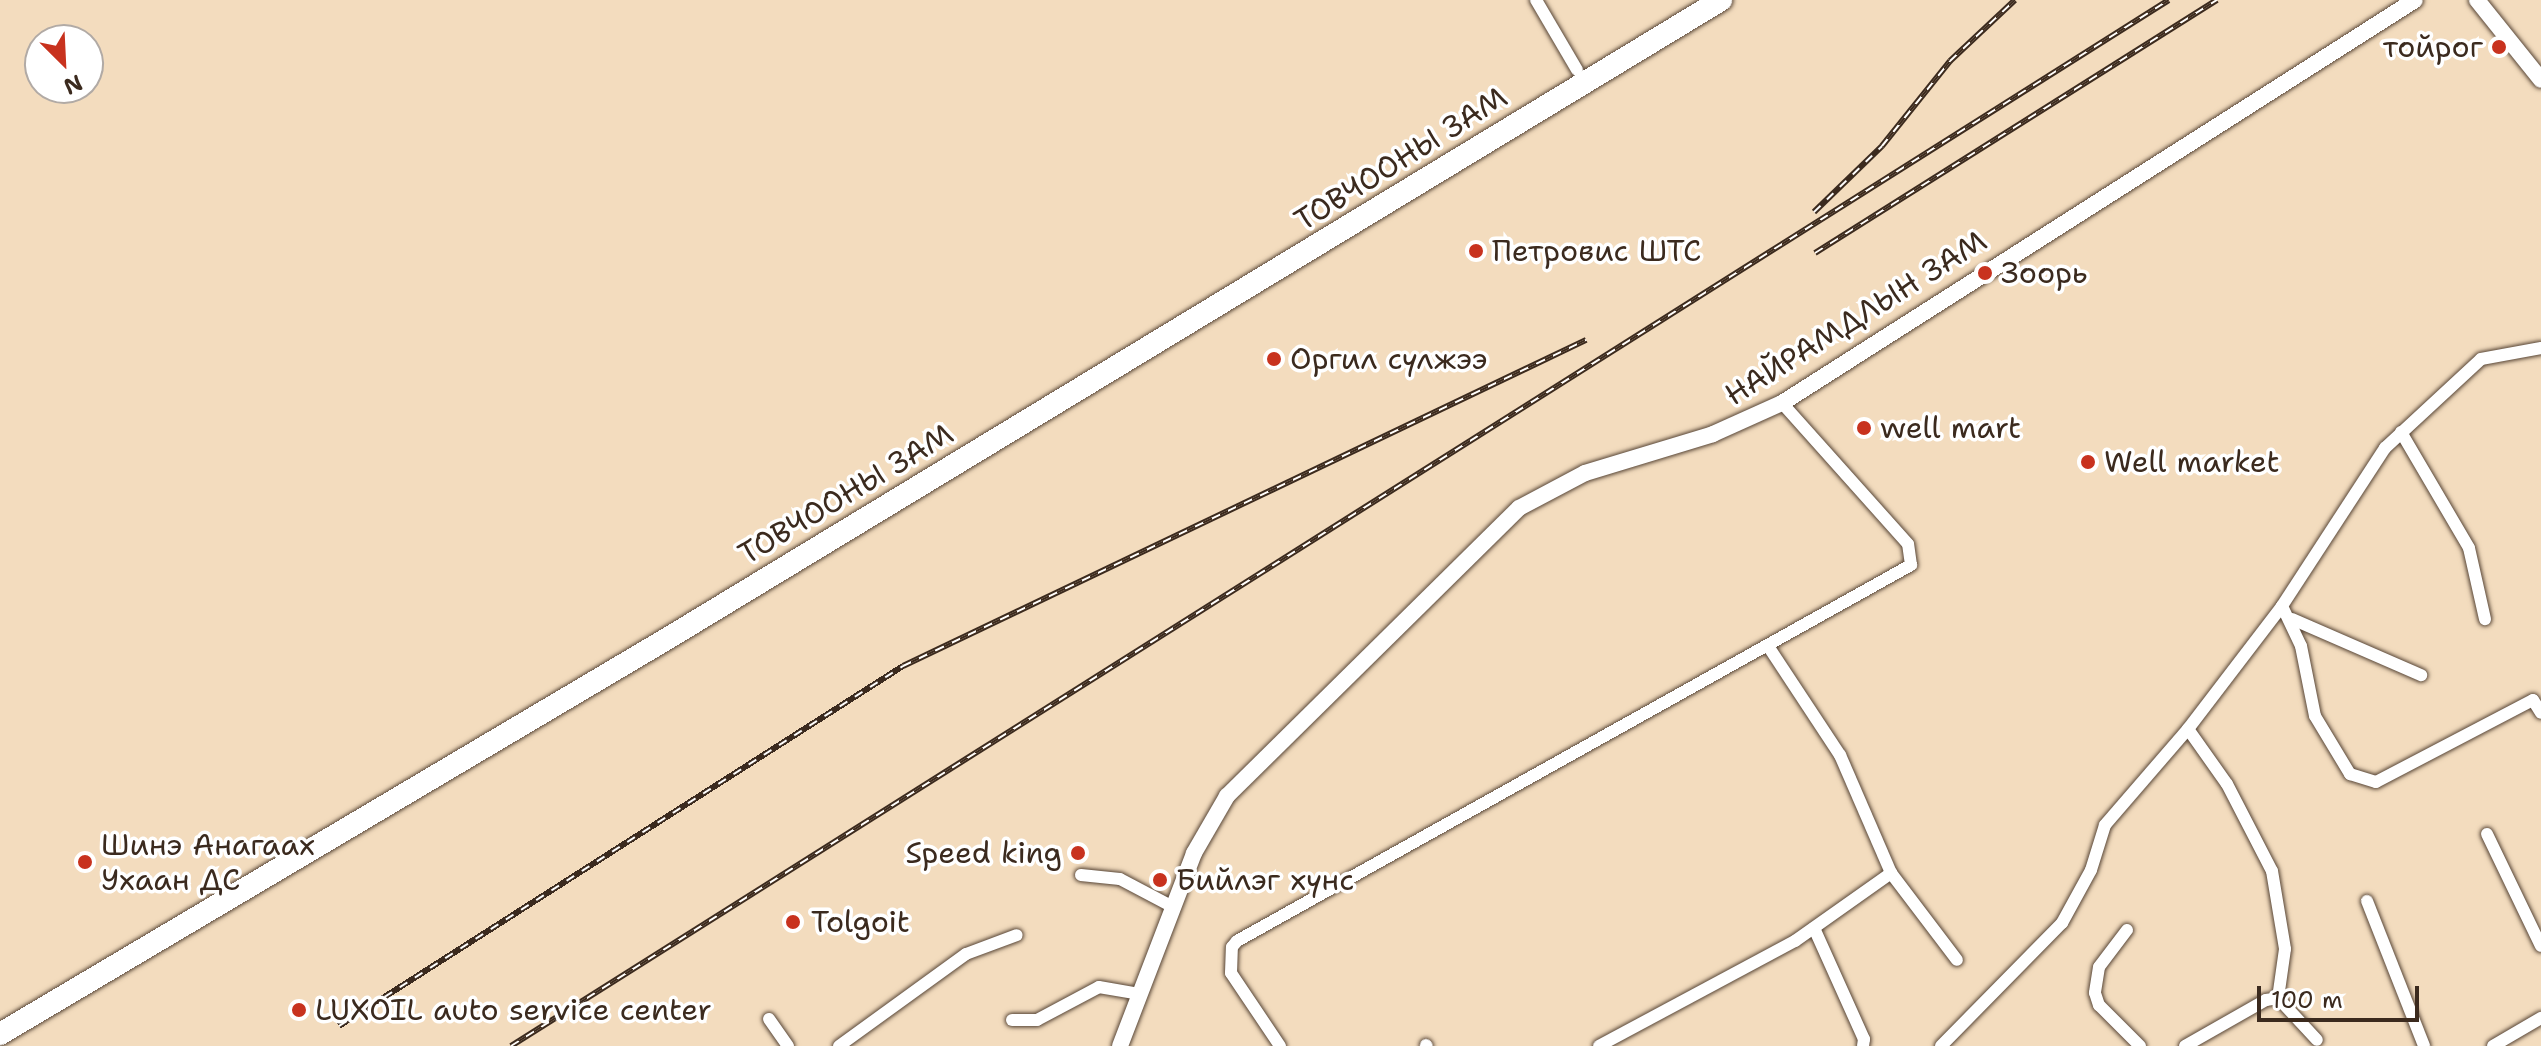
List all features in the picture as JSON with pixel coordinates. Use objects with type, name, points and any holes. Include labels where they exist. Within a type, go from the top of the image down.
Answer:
[{"type":"highway","name":"ТОВЧООНЫ ЗАМ","points":[[0,1018],[608,657],[1693,0]]},
{"type":"highway","name":"ТОВЧООНЫ ЗАМ","points":[[0,1034],[665,640],[1721,0]]},
{"type":"main road","name":"НАЙРАМДЛЫН ЗАМ","points":[[1120,1046],[1207,828],[1245,774],[1500,523],[1540,495],[1585,473],[1724,430],[1782,403],[2415,0]]},
{"type":"main road","points":[[2477,0],[2541,80]]},
{"type":"street","points":[[1536,0],[1577,70]]},
{"type":"street","points":[[1941,1046],[2062,923],[2091,870],[2105,825],[2188,729],[2282,606],[2401,432],[2481,359],[2541,348]]},
{"type":"street","points":[[1280,1046],[1231,973],[1232,947],[1237,941],[1907,569],[1914,555],[1782,403]]},
{"type":"street","points":[[2401,432],[2469,548],[2485,619]]},
{"type":"street","points":[[2282,606],[2291,619],[2315,716],[2350,774],[2376,782],[2533,700],[2541,713]]},
{"type":"street","points":[[2291,619],[2421,675]]},
{"type":"street","points":[[1768,646],[1840,755],[1891,873],[1957,960]]},
{"type":"street","points":[[2188,729],[2227,784],[2272,871],[2285,949],[2278,998],[2316,1044]]},
{"type":"street","points":[[2487,834],[2541,946]]},
{"type":"street","points":[[1599,1046],[1814,928],[1891,873]]},
{"type":"street","points":[[1081,875],[1120,879],[1173,907]]},
{"type":"street","points":[[2367,901],[2424,1046]]},
{"type":"street","points":[[1814,928],[1864,1039],[1863,1046]]},
{"type":"street","points":[[2127,930],[2099,967],[2095,993],[2099,1005],[2140,1046]]},
{"type":"street","points":[[839,1046],[966,954],[1017,935]]},
{"type":"street","points":[[1012,1020],[1037,1020],[1099,987],[1140,994]]},
{"type":"street","points":[[2185,1046],[2266,1000],[2278,998]]},
{"type":"street","points":[[2493,1046],[2541,1018]]},
{"type":"street","points":[[769,1019],[788,1046]]},
{"type":"railway","points":[[1814,212],[1882,146],[1950,61],[2015,0]]},
{"type":"railway","points":[[511,1046],[2169,0]]},
{"type":"railway","points":[[1815,253],[2217,0]]},
{"type":"railway","points":[[339,1026],[903,666],[1586,340]]},
{"type":"place","name":"тойрог","points":[[2499,47]]},
{"type":"place","name":"Петровис ШТС","points":[[1476,251]]},
{"type":"place","name":"Зоорь","points":[[1985,273]]},
{"type":"place","name":"Оргил сүлжээ","points":[[1274,359]]},
{"type":"place","name":"well mart","points":[[1864,428]]},
{"type":"place","name":"Well market","points":[[2088,462]]},
{"type":"place","name":"Speed king","points":[[1078,853]]},
{"type":"place","name":"Шинэ Анагаах Ухаан ДС","points":[[85,862]]},
{"type":"place","name":"Бийлэг хүнс","points":[[1160,880]]},
{"type":"place","name":"Tolgoit","points":[[793,922]]},
{"type":"place","name":"LUXOIL auto service center","points":[[299,1010]]}]
